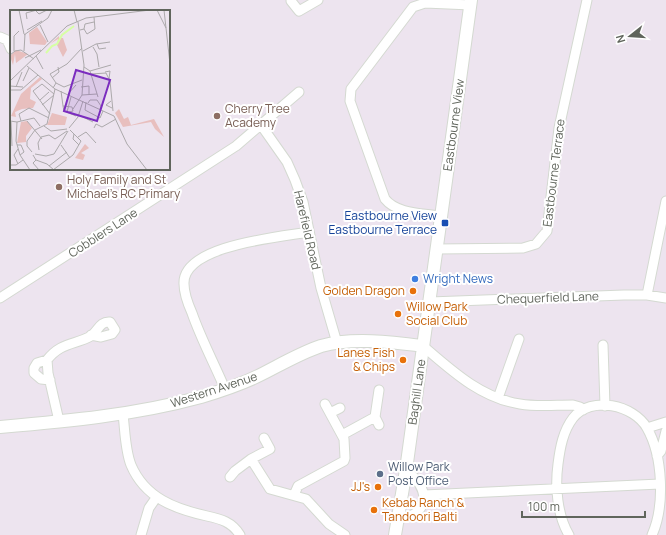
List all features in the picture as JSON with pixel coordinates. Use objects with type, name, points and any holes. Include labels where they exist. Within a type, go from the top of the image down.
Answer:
[{"type":"street","points":[[299,11],[318,0]]},
{"type":"street","name":"Eastbourne Terrace","points":[[436,249],[523,248],[536,244],[547,231],[559,128],[587,0]]},
{"type":"street","points":[[291,1],[304,20]]},
{"type":"street","points":[[440,216],[399,209],[385,199],[350,101],[349,94],[351,89],[413,7],[425,3],[471,2]]},
{"type":"street","name":"Eastbourne View","points":[[436,249],[451,153],[471,2]]},
{"type":"street","name":"Cobblers Lane","points":[[0,298],[236,146],[299,92]]},
{"type":"street","name":"Harefield Road","points":[[261,125],[287,162],[303,202],[321,288],[338,343]]},
{"type":"street","points":[[647,295],[666,201]]},
{"type":"street","points":[[225,388],[202,341],[188,303],[183,282],[186,272],[202,257],[238,245],[309,232]]},
{"type":"street","name":"Baghill Lane","points":[[395,535],[406,470],[436,249]]},
{"type":"street","name":"Chequerfield Lane","points":[[430,302],[647,295],[666,298]]},
{"type":"street","points":[[50,380],[41,380],[34,373],[37,363],[47,360],[52,354],[65,345],[91,335]]},
{"type":"street","points":[[498,398],[519,339]]},
{"type":"street","name":"Western Avenue","points":[[0,427],[123,414],[167,405],[225,388],[259,376],[304,353],[322,346],[338,343],[390,342],[423,346]]},
{"type":"street","points":[[603,345],[605,406]]},
{"type":"street","points":[[423,346],[457,376],[480,390],[498,398],[528,405],[576,405],[583,410]]},
{"type":"street","points":[[47,360],[59,421]]},
{"type":"street","points":[[342,435],[377,421],[379,390]]},
{"type":"street","points":[[294,495],[298,486],[344,461],[344,439],[325,404]]},
{"type":"street","points":[[569,535],[560,509],[557,488],[556,475],[561,443],[573,418],[588,407],[605,406],[630,412],[647,428],[658,456],[663,512],[652,535]]},
{"type":"street","points":[[330,413],[340,408]]},
{"type":"street","points":[[123,414],[131,464],[137,476],[156,498],[173,507],[220,518],[236,529],[240,535]]},
{"type":"street","points":[[647,428],[666,422]]},
{"type":"street","points":[[658,456],[661,451],[666,431]]},
{"type":"street","points":[[230,477],[235,471],[251,459],[270,449],[264,438]]},
{"type":"street","points":[[251,459],[270,489],[306,499],[329,524],[345,535]]},
{"type":"street","points":[[398,520],[415,514],[422,504],[424,495],[418,480],[406,470]]},
{"type":"street","points":[[424,495],[660,484]]},
{"type":"street","points":[[141,535],[149,508],[156,498]]},
{"type":"place","name":"Cherry Tree Academy","points":[[217,116]]},
{"type":"place","name":"Holy Family and St Michael's RC Primary","points":[[59,187]]},
{"type":"place","name":"Eastbourne View Eastbourne Terrace","points":[[445,223]]},
{"type":"place","name":"Wright News","points":[[415,279]]},
{"type":"place","name":"Golden Dragon","points":[[413,291]]},
{"type":"place","name":"Willow Park Social Club","points":[[398,314]]},
{"type":"place","name":"Lanes Fish & Chips","points":[[403,360]]},
{"type":"place","name":"Willow Park Post Office","points":[[380,474]]},
{"type":"place","name":"JJ's","points":[[378,487]]},
{"type":"place","name":"Kebab Ranch & Tandoori Balti","points":[[374,510]]}]
